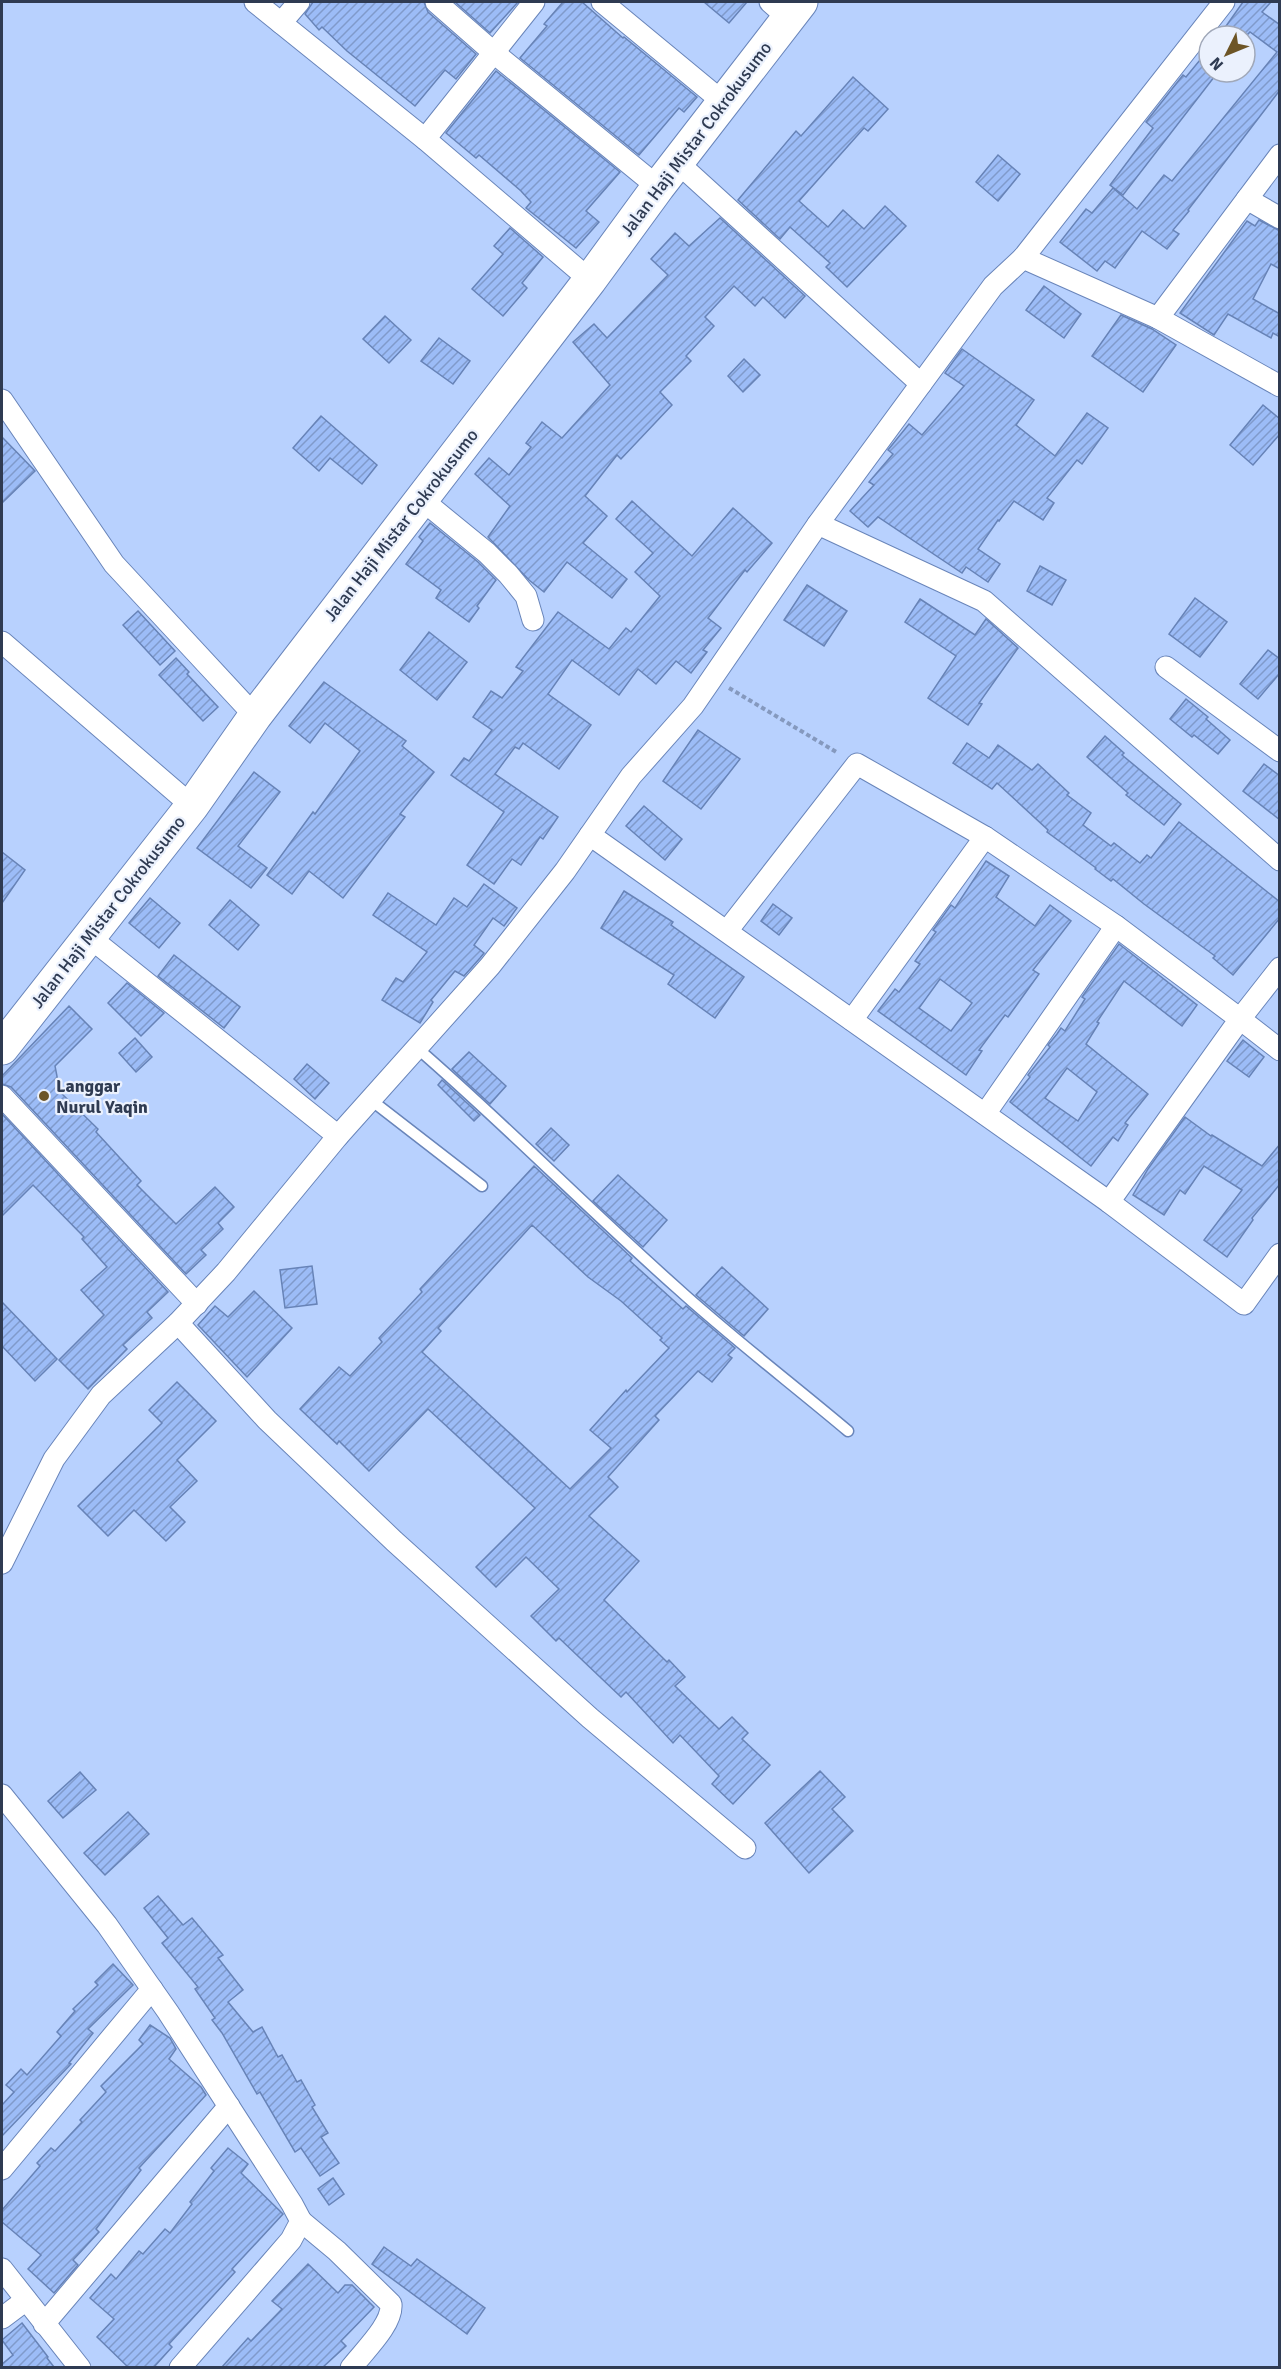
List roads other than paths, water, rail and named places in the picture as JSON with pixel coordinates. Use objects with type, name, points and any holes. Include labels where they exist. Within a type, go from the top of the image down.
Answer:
[{"type":"main road","name":"Jalan Haji Mistar Cokrokusumo","points":[[6,1032],[88,936],[192,806],[255,716],[590,280],[723,102],[786,7]]},
{"type":"street","points":[[255,2],[425,139],[590,280]]},
{"type":"street","points":[[280,23],[299,2]]},
{"type":"street","points":[[436,2],[658,187]]},
{"type":"street","points":[[425,139],[534,2]]},
{"type":"street","points":[[602,2],[723,102]]},
{"type":"street","points":[[2,1563],[54,1459],[101,1395],[197,1304],[338,1136],[490,966],[565,871],[631,776],[693,706],[818,524],[993,286],[1023,258],[1224,2]]},
{"type":"street","points":[[1158,318],[1280,156]]},
{"type":"street","points":[[677,162],[921,384]]},
{"type":"street","points":[[1247,199],[1280,218]]},
{"type":"street","points":[[1023,258],[1158,318],[1280,386]]},
{"type":"street","points":[[2,399],[114,564],[255,716]]},
{"type":"street","points":[[421,499],[487,553],[508,574],[526,596],[533,620]]},
{"type":"street","points":[[818,524],[984,601],[1280,860]]},
{"type":"street","points":[[2,642],[192,806]]},
{"type":"street","points":[[1166,667],[1280,751]]},
{"type":"street","points":[[727,931],[857,764],[985,837],[1116,926],[1280,1050]]},
{"type":"street","points":[[590,835],[1109,1203],[1244,1304],[1280,1254]]},
{"type":"street","points":[[852,1020],[985,837]]},
{"type":"street","points":[[984,1114],[1116,926]]},
{"type":"street","points":[[88,936],[338,1136]]},
{"type":"street","points":[[1109,1203],[1240,1019],[1280,968]]},
{"type":"street","points":[[2,1096],[197,1304]]},
{"type":"street","points":[[178,1323],[267,1420],[394,1541],[590,1718],[744,1848]]},
{"type":"street","points":[[2,1795],[107,1925],[152,1989],[301,2221],[337,2251],[392,2304],[392,2312],[387,2322],[351,2367]]},
{"type":"street","points":[[2,2169],[152,1989]]},
{"type":"street","points":[[44,2324],[229,2106]]},
{"type":"street","points":[[180,2367],[291,2240],[301,2221]]},
{"type":"street","points":[[2,2269],[80,2367]]},
{"type":"street","points":[[2,2318],[26,2300]]},
{"type":"lane","points":[[417,1048],[466,1090],[679,1290],[848,1431]]},
{"type":"lane","points":[[370,1100],[482,1186]]},
{"type":"place","name":"Langgar Nurul Yaqin","points":[[44,1096]]}]
